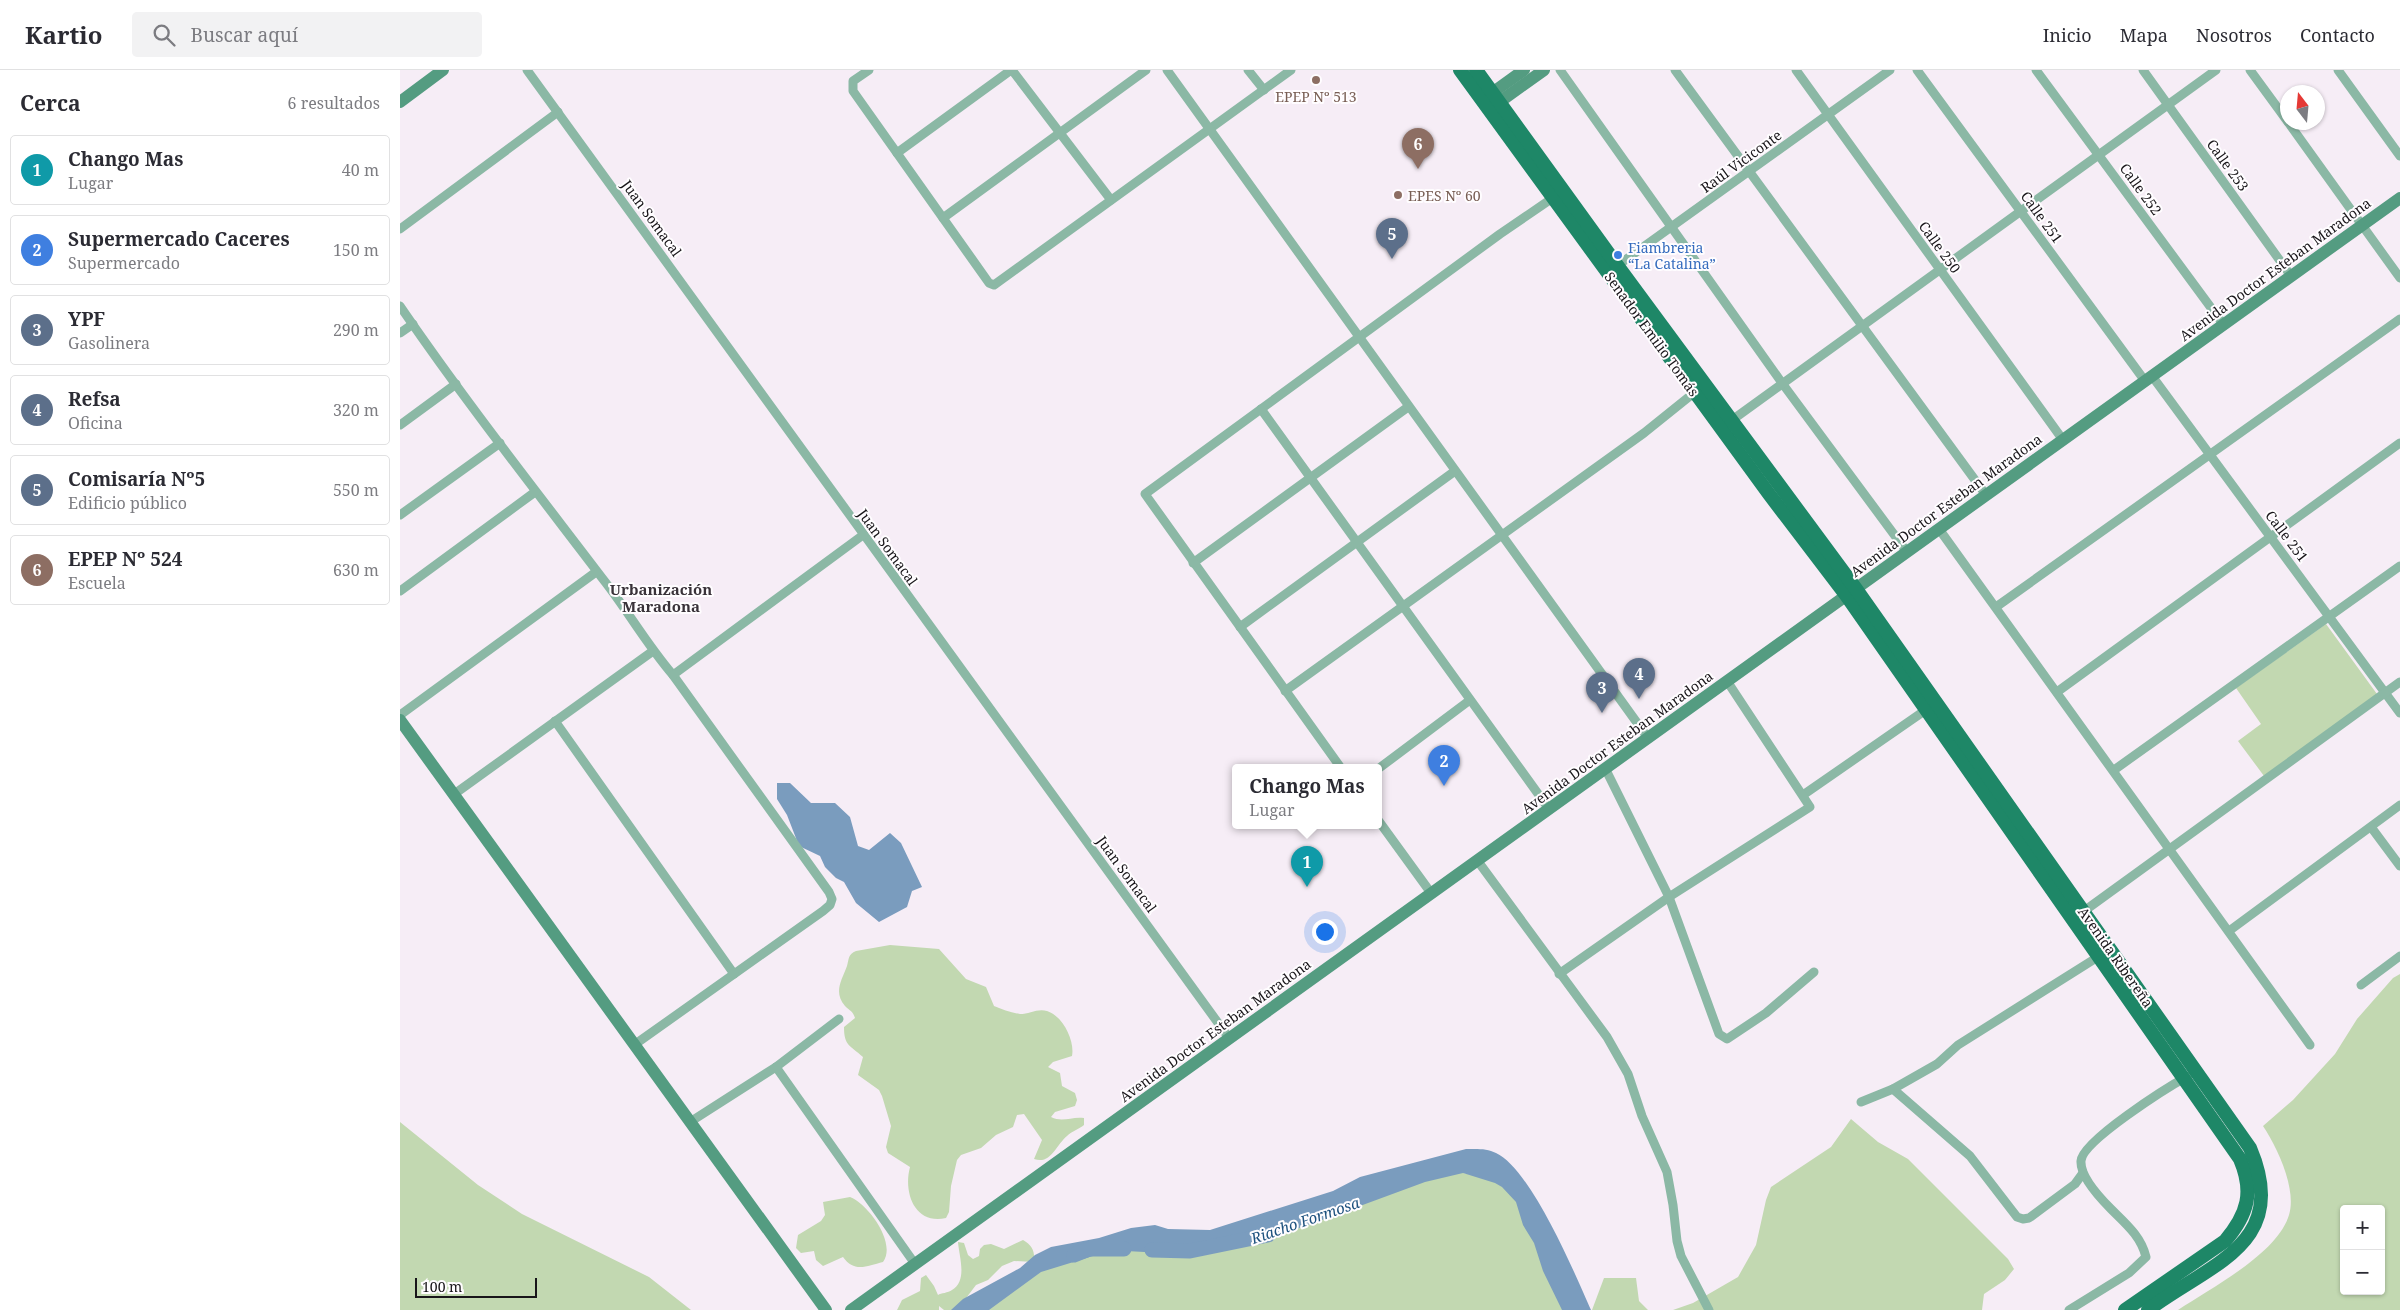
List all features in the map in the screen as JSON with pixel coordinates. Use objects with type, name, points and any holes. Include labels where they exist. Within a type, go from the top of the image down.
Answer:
[{"type":"main road","points":[[400,102],[443,70]]},
{"type":"main road","name":"Senador Emilio Tomás","points":[[1460,70],[1491,101],[1612,269],[1851,592]]},
{"type":"main road","name":"Senador Emilio Tomás","points":[[1476,70],[1491,101]]},
{"type":"main road","points":[[1491,101],[1524,70]]},
{"type":"main road","points":[[1491,101],[1544,70]]},
{"type":"main road","name":"Avenida Doctor Esteban Maradona","points":[[851,1310],[2400,198]]},
{"type":"main road","name":"Senador Emilio Tomás","points":[[1612,269],[1695,392],[1726,424]]},
{"type":"main road","name":"Avenida Ribereña","points":[[1851,592],[2190,1074],[2250,1148],[2262,1184],[2261,1213],[2252,1231],[2231,1254],[2148,1310]]},
{"type":"main road","points":[[400,720],[826,1310]]},
{"type":"main road","name":"Avenida Ribereña","points":[[2125,1310],[2225,1241],[2240,1220],[2246,1205],[2249,1188],[2240,1159],[2190,1074]]},
{"type":"street","name":"Juan Somacal","points":[[527,70],[863,536],[1229,1038]]},
{"type":"street","points":[[869,70],[853,81],[853,90],[989,283],[994,285],[1211,130],[1291,70]]},
{"type":"street","points":[[897,153],[1012,70],[1111,200]]},
{"type":"street","points":[[943,218],[1146,70]]},
{"type":"street","points":[[1167,70],[1648,738]]},
{"type":"street","points":[[1248,70],[1264,90]]},
{"type":"street","points":[[1560,70],[1782,383],[1907,552]]},
{"type":"street","points":[[1676,70],[1986,495]]},
{"type":"street","name":"Calle 250","points":[[1796,70],[2062,440]]},
{"type":"street","name":"Raúl Viciconte","points":[[1612,269],[1672,228],[1890,70]]},
{"type":"street","name":"Calle 251","points":[[1917,70],[2020,211],[2148,379],[2210,454],[2400,713]]},
{"type":"street","name":"Calle 252","points":[[2036,70],[2223,324]]},
{"type":"street","name":"Calle 253","points":[[2143,70],[2291,276]]},
{"type":"street","points":[[1726,424],[2216,70]]},
{"type":"street","points":[[2250,70],[2280,111]]},
{"type":"street","points":[[2338,70],[2400,156]]},
{"type":"street","points":[[400,229],[558,112]]},
{"type":"street","points":[[2294,130],[2400,278]]},
{"type":"street","points":[[1338,764],[1145,494],[1500,234],[1558,194]]},
{"type":"street","points":[[400,306],[535,492],[653,651],[673,675],[829,892],[832,899],[830,905],[823,912],[634,1046]]},
{"type":"street","points":[[1996,608],[2400,319]]},
{"type":"street","points":[[400,334],[413,324]]},
{"type":"street","points":[[400,425],[456,384]]},
{"type":"street","points":[[1285,691],[1500,534],[1644,433],[1695,392]]},
{"type":"street","points":[[1193,563],[1408,407]]},
{"type":"street","points":[[1261,409],[1549,809]]},
{"type":"street","points":[[400,515],[500,443]]},
{"type":"street","points":[[2057,692],[2400,443]]},
{"type":"street","points":[[1240,627],[1455,471]]},
{"type":"street","points":[[400,591],[535,492]]},
{"type":"street","points":[[1939,529],[2310,1045]]},
{"type":"street","points":[[673,675],[863,536]]},
{"type":"street","points":[[2114,770],[2400,566]]},
{"type":"street","points":[[400,715],[596,572]]},
{"type":"street","points":[[453,795],[653,651]]},
{"type":"street","points":[[1559,974],[1669,898],[1810,807],[1728,681]]},
{"type":"street","points":[[2079,915],[2400,682]]},
{"type":"street","points":[[1382,766],[1470,700]]},
{"type":"street","points":[[1803,794],[1932,706]]},
{"type":"street","points":[[555,721],[734,974]]},
{"type":"street","points":[[1605,768],[1669,898],[1719,1034],[1727,1039],[1766,1013],[1814,972]]},
{"type":"street","points":[[2229,931],[2400,805]]},
{"type":"street","points":[[1382,825],[1432,893]]},
{"type":"street","points":[[2371,827],[2400,866]]},
{"type":"street","points":[[1477,860],[1606,1037],[1628,1074],[1642,1116],[1667,1172],[1681,1256],[1709,1310]]},
{"type":"street","points":[[1861,1102],[1893,1089],[1937,1064],[1958,1045],[2105,952]]},
{"type":"street","points":[[2361,985],[2400,956]]},
{"type":"street","points":[[690,1122],[776,1067],[839,1019]]},
{"type":"street","points":[[776,1067],[915,1264]]},
{"type":"street","points":[[2069,1310],[2129,1273],[2146,1257],[2137,1237],[2109,1208],[2083,1173],[2081,1159],[2086,1148],[2099,1135],[2190,1074]]},
{"type":"street","points":[[1893,1089],[1970,1156],[2017,1217],[2029,1218],[2075,1184],[2083,1173]]},
{"type":"green space","points":[[2326,624],[2377,694],[2264,776],[2238,741],[2261,724],[2236,688]]},
{"type":"green space","points":[[890,945],[939,949],[966,979],[986,987],[994,1006],[1020,1014],[1040,1010],[1047,1011],[1063,1023],[1072,1043],[1072,1056],[1053,1062],[1048,1067],[1060,1073],[1062,1086],[1075,1093],[1077,1100],[1075,1106],[1055,1112],[1051,1117],[1055,1119],[1084,1118],[1084,1125],[1067,1136],[1049,1157],[1040,1160],[1034,1159],[1042,1140],[1024,1114],[1017,1115],[1013,1127],[996,1135],[981,1148],[961,1155],[957,1160],[951,1186],[949,1212],[946,1218],[935,1219],[926,1217],[914,1205],[908,1187],[910,1167],[888,1153],[886,1147],[891,1126],[882,1096],[879,1090],[858,1075],[863,1057],[849,1045],[845,1038],[844,1027],[855,1018],[841,1001],[839,991],[849,957],[856,951]]},
{"type":"green space","points":[[2400,974],[2400,1310],[2178,1310],[2241,1269],[2271,1243],[2282,1229],[2289,1215],[2291,1205],[2288,1181],[2274,1145],[2263,1126],[2293,1100],[2335,1054],[2357,1019],[2393,978]]},
{"type":"green space","points":[[1851,1119],[1878,1142],[1908,1159],[2008,1259],[2014,1269],[2005,1280],[1984,1294],[1982,1310],[1673,1310],[1693,1303],[1738,1277],[1756,1245],[1766,1200],[1771,1187],[1831,1147]]},
{"type":"green space","points":[[400,1122],[478,1185],[522,1214],[649,1277],[691,1310],[400,1310]]},
{"type":"green space","points":[[1444,1169],[1507,1182],[1572,1310],[966,1310],[1020,1277],[1089,1249],[1190,1251],[1261,1238]]},
{"type":"green space","points":[[850,1197],[865,1207],[878,1225],[886,1245],[886,1254],[883,1262],[856,1267],[847,1262],[843,1257],[823,1266],[816,1260],[814,1251],[801,1253],[796,1248],[798,1235],[821,1221],[825,1215],[823,1202]]},
{"type":"green space","points":[[1023,1240],[1032,1249],[1034,1262],[1014,1261],[1002,1266],[988,1280],[976,1285],[957,1310],[944,1310],[939,1306],[939,1310],[897,1310],[902,1300],[920,1291],[921,1278],[926,1275],[938,1295],[950,1291],[957,1286],[961,1275],[958,1242],[964,1243],[968,1255],[973,1259],[979,1256],[980,1249],[984,1245],[991,1244],[1004,1249]]},
{"type":"green space","points":[[1604,1278],[1636,1278],[1639,1301],[1648,1310],[1592,1310]]},
{"type":"water","points":[[777,783],[790,783],[811,803],[835,803],[850,817],[858,846],[869,850],[890,833],[901,843],[922,887],[912,891],[907,907],[879,922],[856,903],[844,882],[836,878],[825,867],[820,856],[799,846],[787,815],[777,799]]},
{"type":"water","points":[[1466,1149],[1493,1151],[1509,1163],[1523,1179],[1551,1224],[1591,1310],[1562,1310],[1543,1271],[1534,1243],[1523,1225],[1516,1202],[1502,1187],[1495,1183],[1463,1173],[1425,1182],[1303,1227],[1254,1240],[1212,1248],[1163,1253],[1089,1249],[1093,1256],[1041,1272],[989,1310],[951,1310],[963,1299],[1020,1268],[1035,1255],[1051,1247],[1099,1238],[1131,1228],[1155,1225],[1168,1229],[1210,1230],[1333,1191],[1360,1177]]},
{"type":"waterway","name":"Riacho Formosa","points":[[1152,1250],[1190,1251],[1268,1235]]},
{"type":"waterway","name":"Riacho Formosa","points":[[1074,1255],[1089,1249],[1124,1249]]},
{"type":"place","name":"EPEP Nº 513","points":[[1316,80]]},
{"type":"place","name":"EPEP Nº 524","points":[[1418,169]]},
{"type":"place","name":"EPES Nº 60","points":[[1398,195]]},
{"type":"place","name":"Fiambreria “La Catalina”","points":[[1618,255]]},
{"type":"place","name":"Comisaría Nº5","points":[[1392,259]]},
{"type":"place","name":"Refsa","points":[[1639,699]]},
{"type":"place","name":"YPF","points":[[1602,713]]},
{"type":"place","name":"Supermercado Caceres","points":[[1444,786]]},
{"type":"place","name":"Chango Mas","points":[[1307,887]]},
{"type":"district","name":"Urbanización Maradona","points":[[661,598]]}]
